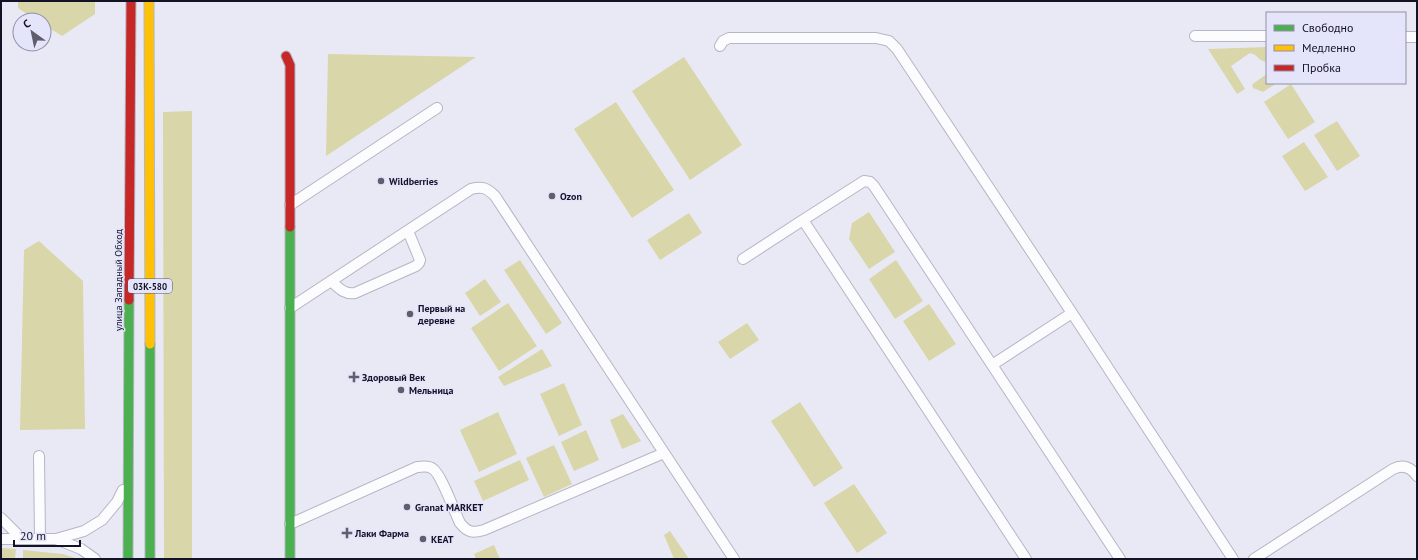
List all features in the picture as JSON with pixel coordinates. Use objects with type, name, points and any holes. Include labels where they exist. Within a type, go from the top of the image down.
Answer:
[{"type":"main road","name":"улица Западный Обход","points":[[128,559],[131,1]]},
{"type":"main road","name":"03К-580","points":[[149,1],[150,559]]},
{"type":"main road","points":[[286,56],[290,65],[290,559]]},
{"type":"lane","points":[[1195,36],[1266,36]]},
{"type":"lane","points":[[1406,37],[1417,37]]},
{"type":"lane","points":[[720,46],[723,41],[729,38],[876,38],[889,41],[904,58],[1234,559]]},
{"type":"lane","points":[[290,205],[437,108]]},
{"type":"lane","points":[[743,259],[859,183],[864,181],[870,182],[1120,559]]},
{"type":"lane","points":[[290,308],[471,189],[480,186],[489,190],[504,209],[734,559]]},
{"type":"lane","points":[[803,220],[1026,559]]},
{"type":"lane","points":[[331,281],[345,292],[349,294],[355,293],[416,266],[419,264],[420,260],[408,231]]},
{"type":"lane","points":[[992,365],[1072,313]]},
{"type":"lane","points":[[290,524],[417,468],[425,466],[433,468],[438,476],[460,523],[465,529],[474,533],[492,527],[664,453]]},
{"type":"lane","points":[[39,456],[40,539]]},
{"type":"lane","points":[[1254,559],[1393,469],[1399,466],[1409,467],[1417,476]]},
{"type":"lane","points":[[1,539],[56,539],[84,531],[102,520],[117,502],[128,480]]},
{"type":"lane","points":[[1,518],[22,539]]},
{"type":"lane","points":[[56,539],[81,549],[95,559]]},
{"type":"shaded area","points":[[18,1],[95,1],[95,14],[62,36],[52,30],[52,12],[24,12],[18,8]]},
{"type":"shaded area","points":[[1266,47],[1266,62],[1250,53],[1231,66],[1245,89],[1237,94],[1208,49]]},
{"type":"shaded area","points":[[328,54],[476,57],[326,156]]},
{"type":"shaded area","points":[[684,57],[742,145],[690,180],[632,91]]},
{"type":"shaded area","points":[[1266,75],[1266,84],[1275,84],[1263,92],[1253,88],[1252,85]]},
{"type":"shaded area","points":[[1291,84],[1315,122],[1288,139],[1264,102]]},
{"type":"shaded area","points":[[616,102],[674,190],[632,218],[574,129]]},
{"type":"shaded area","points":[[192,111],[192,559],[164,559],[163,112]]},
{"type":"shaded area","points":[[1337,121],[1360,156],[1337,171],[1314,135]]},
{"type":"shaded area","points":[[1304,142],[1328,177],[1305,191],[1282,156]]},
{"type":"shaded area","points":[[869,212],[895,252],[869,269],[849,239],[852,223]]},
{"type":"shaded area","points":[[689,213],[702,233],[660,260],[647,240]]},
{"type":"shaded area","points":[[39,241],[83,281],[85,429],[20,430],[24,250]]},
{"type":"shaded area","points":[[520,260],[562,323],[546,334],[504,270]]},
{"type":"shaded area","points":[[896,260],[923,301],[895,319],[869,279]]},
{"type":"shaded area","points":[[485,279],[501,302],[480,316],[465,293]]},
{"type":"shaded area","points":[[508,303],[537,346],[499,371],[471,328]]},
{"type":"shaded area","points":[[929,304],[956,344],[929,361],[903,321]]},
{"type":"shaded area","points":[[747,323],[759,340],[730,359],[718,342]]},
{"type":"shaded area","points":[[542,349],[552,366],[504,386],[498,377]]},
{"type":"shaded area","points":[[564,383],[582,425],[559,436],[540,394]]},
{"type":"shaded area","points":[[800,402],[843,468],[814,487],[771,421]]},
{"type":"shaded area","points":[[498,412],[517,454],[479,472],[460,430]]},
{"type":"shaded area","points":[[623,414],[641,441],[622,449],[610,420]]},
{"type":"shaded area","points":[[586,430],[599,460],[574,471],[561,442]]},
{"type":"shaded area","points":[[554,445],[572,484],[544,497],[526,458]]},
{"type":"shaded area","points":[[520,460],[529,480],[483,501],[474,481]]},
{"type":"shaded area","points":[[854,484],[887,533],[857,553],[824,503]]},
{"type":"shaded area","points":[[670,531],[689,559],[674,559],[664,535]]},
{"type":"shaded area","points":[[494,545],[500,559],[476,559],[474,554]]},
{"type":"shaded area","points":[[1,548],[16,549],[15,559],[1,559]]},
{"type":"shaded area","points":[[23,550],[63,554],[78,559],[23,559]]},
{"type":"traffic: fast","points":[[290,227],[290,559]]},
{"type":"traffic: fast","points":[[128,559],[129,300]]},
{"type":"traffic: fast","points":[[150,344],[150,559]]},
{"type":"traffic: slow","points":[[149,1],[150,344]]},
{"type":"traffic: jam","points":[[129,300],[131,1]]},
{"type":"traffic: jam","points":[[286,56],[290,65],[290,227]]},
{"type":"place","name":"Wildberries","points":[[381,181]]},
{"type":"place","name":"Ozon","points":[[552,196]]},
{"type":"place","name":"Первый на деревне","points":[[410,314]]},
{"type":"place","name":"Здоровый Век","points":[[354,377]]},
{"type":"place","name":"Мельница","points":[[401,390]]},
{"type":"place","name":"Granat MARKET","points":[[407,507]]},
{"type":"place","name":"Лаки Фарма","points":[[347,533]]},
{"type":"place","name":"КЕАТ","points":[[423,539]]}]
